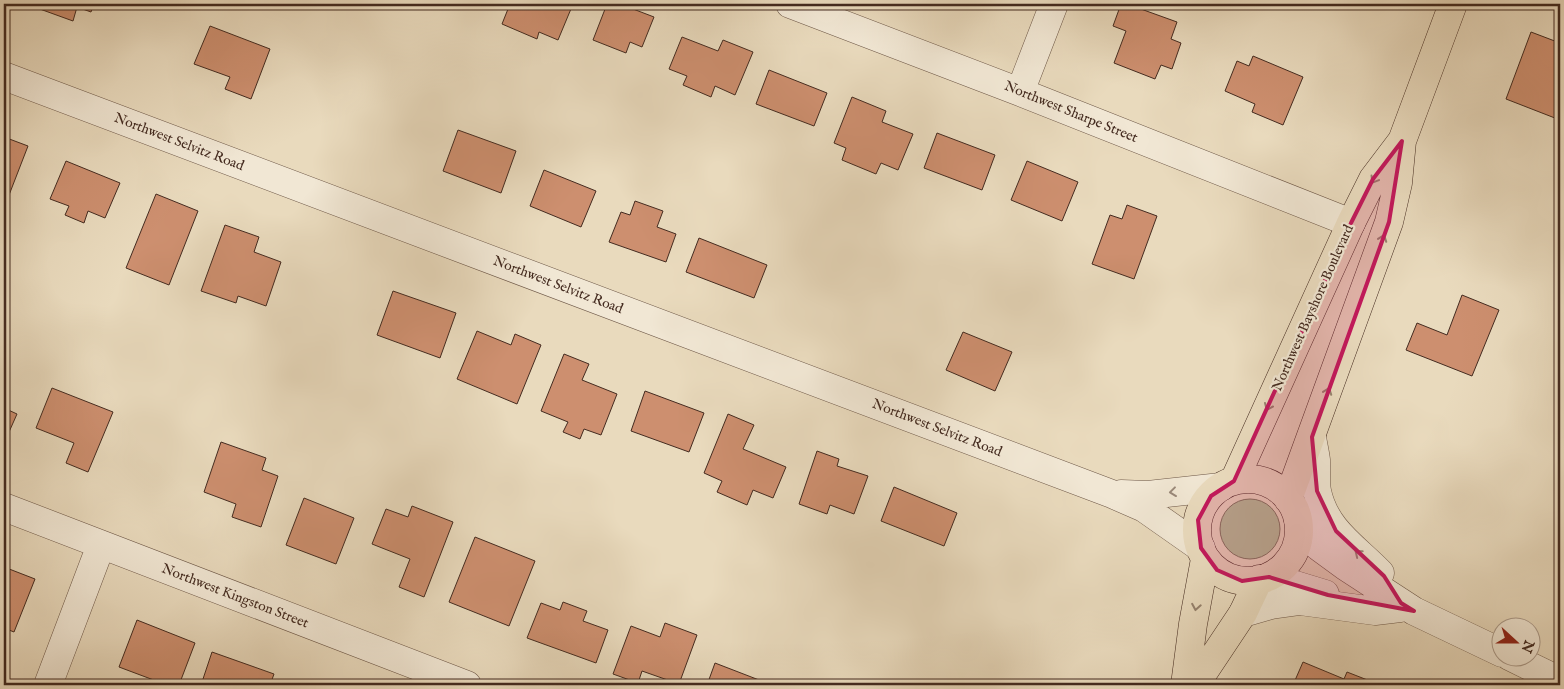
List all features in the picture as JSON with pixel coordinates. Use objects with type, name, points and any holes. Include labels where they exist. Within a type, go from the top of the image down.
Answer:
[{"type":"main road","name":"Northwest Bayshore Boulevard","points":[[1293,509],[1312,437],[1389,222],[1398,183],[1402,141],[1453,4]]},
{"type":"main road","name":"Northwest Bayshore Boulevard","points":[[1228,484],[1351,223],[1374,179],[1402,141]]},
{"type":"main road","points":[[1185,685],[1203,554],[1198,534],[1198,520],[1203,507],[1211,496],[1228,484],[1248,479],[1262,480],[1274,486],[1293,509],[1299,533],[1296,547],[1285,564],[1264,578],[1195,685]]},
{"type":"main road","points":[[1203,554],[1216,570],[1228,577],[1242,581],[1264,578]]},
{"type":"street","name":"Northwest Sharpe Street","points":[[790,4],[1020,92],[1351,223]]},
{"type":"street","points":[[1020,92],[1054,4]]},
{"type":"street","name":"Northwest Selvitz Road","points":[[4,76],[1112,494],[1144,508],[1203,554]]},
{"type":"street","points":[[1312,437],[1316,457],[1317,491],[1326,513],[1336,531],[1353,549],[1384,576],[1405,607]]},
{"type":"street","name":"Northwest Selvitz Road","points":[[1112,494],[1148,495],[1228,484]]},
{"type":"street","name":"Northwest Kingston Street","points":[[4,507],[102,545],[426,678],[467,685]]},
{"type":"street","points":[[1293,509],[1319,547],[1345,566],[1405,607],[1492,648]]},
{"type":"street","points":[[48,685],[102,545]]},
{"type":"street","points":[[1264,578],[1328,595],[1405,607]]},
{"type":"street","points":[[1243,613],[1271,605],[1300,601],[1376,611],[1405,607]]},
{"type":"street","points":[[1529,666],[1560,681]]},
{"type":"highlighted area","points":[[1402,141],[1389,222],[1312,437],[1317,491],[1336,531],[1384,576],[1401,603],[1414,611],[1328,595],[1269,577],[1242,581],[1217,570],[1201,548],[1198,520],[1211,496],[1234,481],[1351,223],[1373,179]]},
{"type":"green space","points":[[1250,499],[1266,504],[1271,508],[1275,513],[1280,529],[1275,545],[1271,550],[1266,554],[1250,559],[1234,554],[1229,550],[1225,545],[1220,529],[1225,513],[1229,508],[1234,504]]},
{"type":"building","points":[[26,4],[94,4],[91,12],[77,7],[73,21]]},
{"type":"building","points":[[461,4],[475,4],[473,9]]},
{"type":"building","points":[[510,4],[573,4],[558,40],[539,32],[537,39],[502,24]]},
{"type":"building","points":[[607,4],[620,4],[654,17],[642,47],[630,42],[626,53],[593,40]]},
{"type":"building","points":[[1121,4],[1127,4],[1177,22],[1171,39],[1181,43],[1172,69],[1161,65],[1155,79],[1114,63],[1126,31],[1113,26]]},
{"type":"building","points":[[1560,8],[1560,24],[1555,22]]},
{"type":"building","points":[[210,26],[270,49],[251,99],[225,89],[230,77],[194,64]]},
{"type":"building","points":[[1531,32],[1560,43],[1560,120],[1506,99]]},
{"type":"building","points":[[682,37],[718,51],[723,40],[753,52],[735,95],[715,86],[711,97],[683,85],[687,76],[669,69]]},
{"type":"building","points":[[1253,56],[1303,77],[1283,125],[1252,112],[1255,104],[1225,91],[1237,61],[1249,66]]},
{"type":"building","points":[[769,70],[827,93],[814,126],[756,104]]},
{"type":"building","points":[[852,97],[886,111],[882,122],[913,134],[898,170],[881,163],[876,174],[842,160],[846,148],[834,143]]},
{"type":"building","points":[[458,130],[516,151],[501,193],[443,171]]},
{"type":"building","points":[[937,133],[995,155],[982,190],[924,168]]},
{"type":"building","points":[[4,137],[28,146],[4,208]]},
{"type":"building","points":[[66,161],[120,183],[105,218],[88,211],[84,223],[65,215],[69,206],[50,199]]},
{"type":"building","points":[[1027,161],[1078,182],[1062,221],[1011,200]]},
{"type":"building","points":[[544,170],[596,191],[581,227],[530,206]]},
{"type":"building","points":[[156,194],[198,211],[169,285],[126,268]]},
{"type":"building","points":[[635,201],[663,211],[657,227],[676,234],[666,262],[609,242],[621,212],[630,215]]},
{"type":"building","points":[[1127,205],[1157,216],[1134,279],[1092,264],[1110,215],[1122,219]]},
{"type":"building","points":[[225,225],[259,237],[254,252],[281,262],[266,306],[238,296],[236,303],[201,291]]},
{"type":"building","points":[[699,238],[767,265],[754,298],[686,272]]},
{"type":"building","points":[[393,291],[456,313],[440,358],[377,335]]},
{"type":"building","points":[[1462,295],[1499,310],[1472,376],[1406,350],[1417,323],[1447,335]]},
{"type":"building","points":[[477,331],[511,345],[515,334],[541,345],[517,404],[457,379]]},
{"type":"building","points":[[963,332],[1012,352],[995,391],[946,370]]},
{"type":"building","points":[[564,354],[589,364],[582,380],[617,394],[601,435],[584,429],[580,439],[563,432],[568,422],[541,411]]},
{"type":"building","points":[[52,388],[113,412],[88,472],[66,463],[74,443],[36,428]]},
{"type":"building","points":[[645,391],[704,413],[689,452],[631,431]]},
{"type":"building","points":[[4,408],[17,414],[5,441],[4,441]]},
{"type":"building","points":[[728,414],[754,425],[743,449],[786,467],[773,498],[753,490],[747,505],[717,492],[722,481],[704,473]]},
{"type":"building","points":[[221,442],[266,458],[262,470],[278,476],[261,527],[232,517],[236,504],[204,492]]},
{"type":"building","points":[[817,451],[839,459],[837,466],[868,476],[854,514],[830,505],[827,514],[799,504]]},
{"type":"building","points":[[894,487],[957,513],[944,546],[881,521]]},
{"type":"building","points":[[1560,488],[1560,502],[1556,500]]},
{"type":"building","points":[[304,498],[354,518],[336,564],[286,545]]},
{"type":"building","points":[[412,506],[453,522],[424,597],[399,587],[410,559],[372,544],[386,509],[408,517]]},
{"type":"building","points":[[475,537],[535,561],[509,626],[449,602]]},
{"type":"building","points":[[4,567],[35,579],[14,632],[4,628]]},
{"type":"building","points":[[563,602],[587,611],[583,621],[608,630],[596,663],[527,638],[541,603],[560,610]]},
{"type":"building","points":[[137,620],[195,643],[179,685],[167,685],[119,667]]},
{"type":"building","points":[[665,623],[697,635],[679,684],[642,671],[638,683],[613,674],[631,626],[660,637]]},
{"type":"building","points":[[212,652],[274,674],[270,685],[201,685]]},
{"type":"building","points":[[1303,662],[1344,679],[1347,672],[1370,681],[1369,685],[1293,685]]},
{"type":"building","points":[[715,663],[772,685],[707,685]]}]
